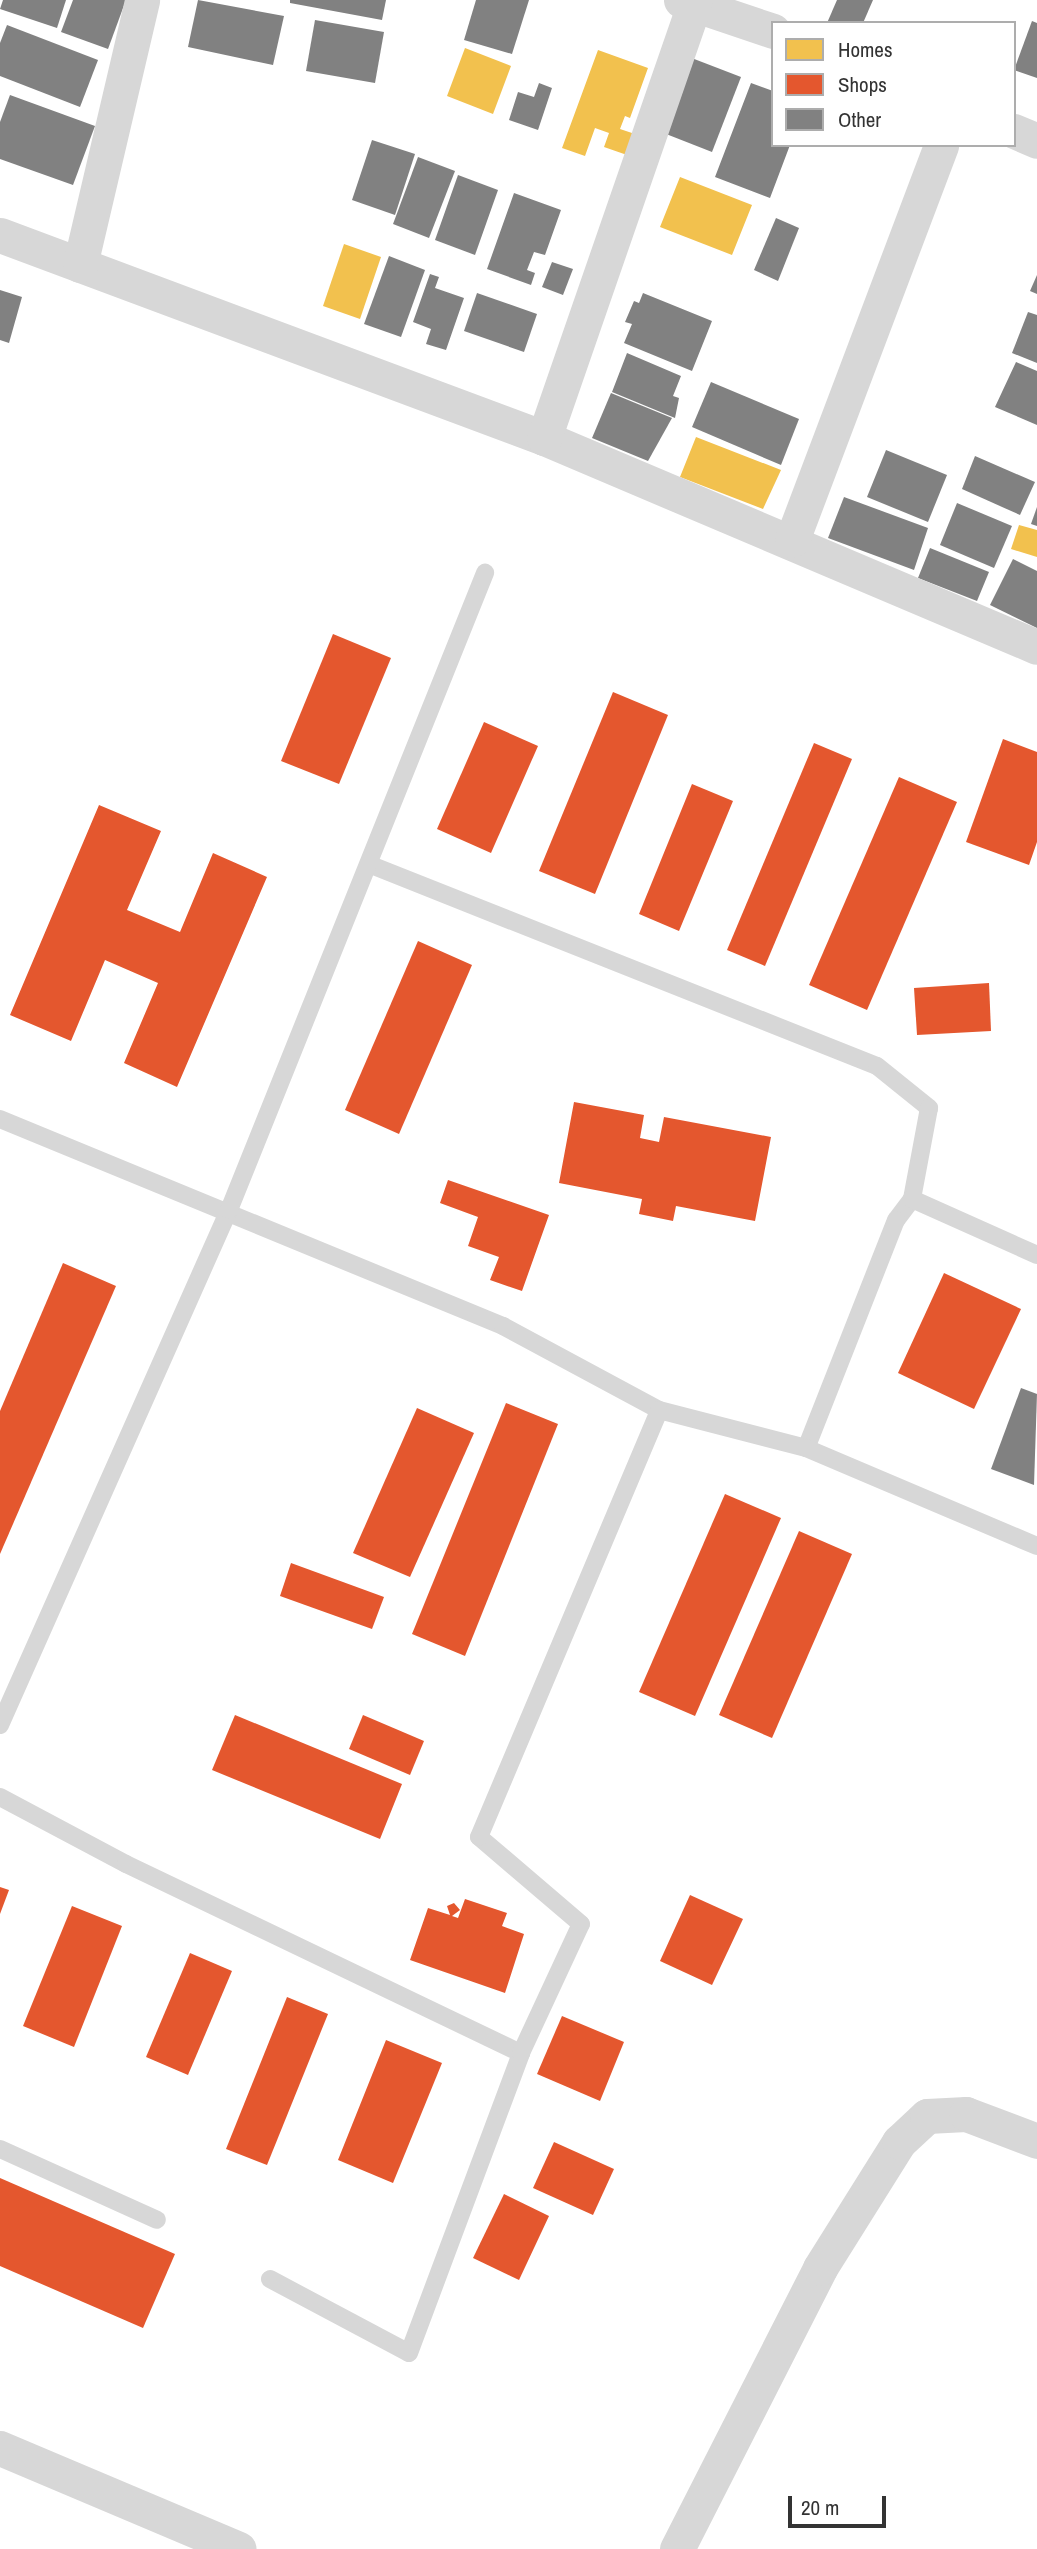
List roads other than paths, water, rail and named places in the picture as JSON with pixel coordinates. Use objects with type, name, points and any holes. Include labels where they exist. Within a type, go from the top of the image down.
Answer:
[{"type":"street","points":[[80,265],[142,0]]},
{"type":"street","points":[[544,438],[688,2],[754,17]]},
{"type":"street","points":[[1016,132],[1037,141]]},
{"type":"street","points":[[792,540],[941,147]]},
{"type":"street","points":[[0,235],[544,438],[792,540],[1037,647]]},
{"type":"street","points":[[677,2549],[820,2268],[899,2142],[927,2116],[966,2115],[1037,2141]]},
{"type":"street","points":[[0,2448],[200,2542],[239,2549]]},
{"type":"lane","points":[[0,1725],[229,1210],[371,865],[485,573]]},
{"type":"lane","points":[[371,865],[877,1066],[929,1108],[912,1199],[896,1220],[806,1448]]},
{"type":"lane","points":[[0,1119],[229,1210],[503,1326],[659,1410],[806,1448],[1037,1546]]},
{"type":"lane","points":[[912,1199],[1037,1255]]},
{"type":"lane","points":[[270,2279],[409,2353],[521,2053],[580,1924],[480,1836],[659,1410]]},
{"type":"lane","points":[[0,1797],[126,1864],[521,2053]]},
{"type":"lane","points":[[0,2149],[157,2220]]}]
